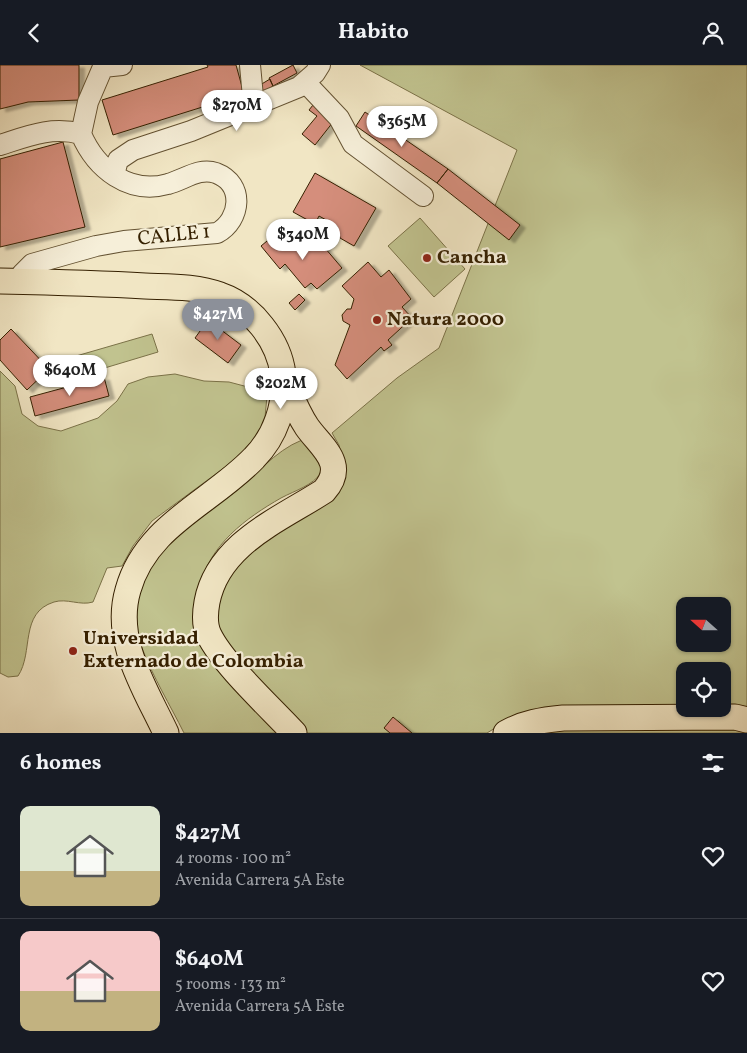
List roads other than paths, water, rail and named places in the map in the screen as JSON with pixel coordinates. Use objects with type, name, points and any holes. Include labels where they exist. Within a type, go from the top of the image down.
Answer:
[{"type":"main road","points":[[10,281],[192,288],[221,295],[244,309],[267,333],[279,353],[284,378],[295,405],[308,428],[331,455],[333,473],[328,486],[236,548],[220,565],[213,579],[206,607],[206,623],[214,644],[294,733]]},
{"type":"main road","points":[[166,733],[126,646],[124,605],[131,579],[143,555],[160,533],[234,477],[255,458],[269,439],[280,414],[284,378]]},
{"type":"main road","points":[[269,439],[290,428],[308,428]]},
{"type":"main road","points":[[506,733],[518,726],[535,721],[563,718],[734,717],[747,720]]},
{"type":"street","points":[[250,65],[256,105]]},
{"type":"street","points":[[114,175],[118,160],[133,150],[192,131],[306,83],[320,65]]},
{"type":"street","points":[[0,145],[39,132],[59,130],[81,135],[88,102],[110,66]]},
{"type":"street","points":[[306,83],[339,118],[353,144],[423,196]]},
{"type":"street","name":"CALLE 1","points":[[10,281],[28,267],[40,261],[124,241],[212,235],[226,227],[235,214],[237,203],[235,192],[225,179],[216,173],[199,172],[168,184],[150,186],[131,185],[122,182],[88,151],[81,135]]},
{"type":"place","name":"Cancha","points":[[427,258]]},
{"type":"place","name":"Natura 2000","points":[[377,320]]},
{"type":"place","name":"Universidad Externado de Colombia","points":[[73,651]]}]
